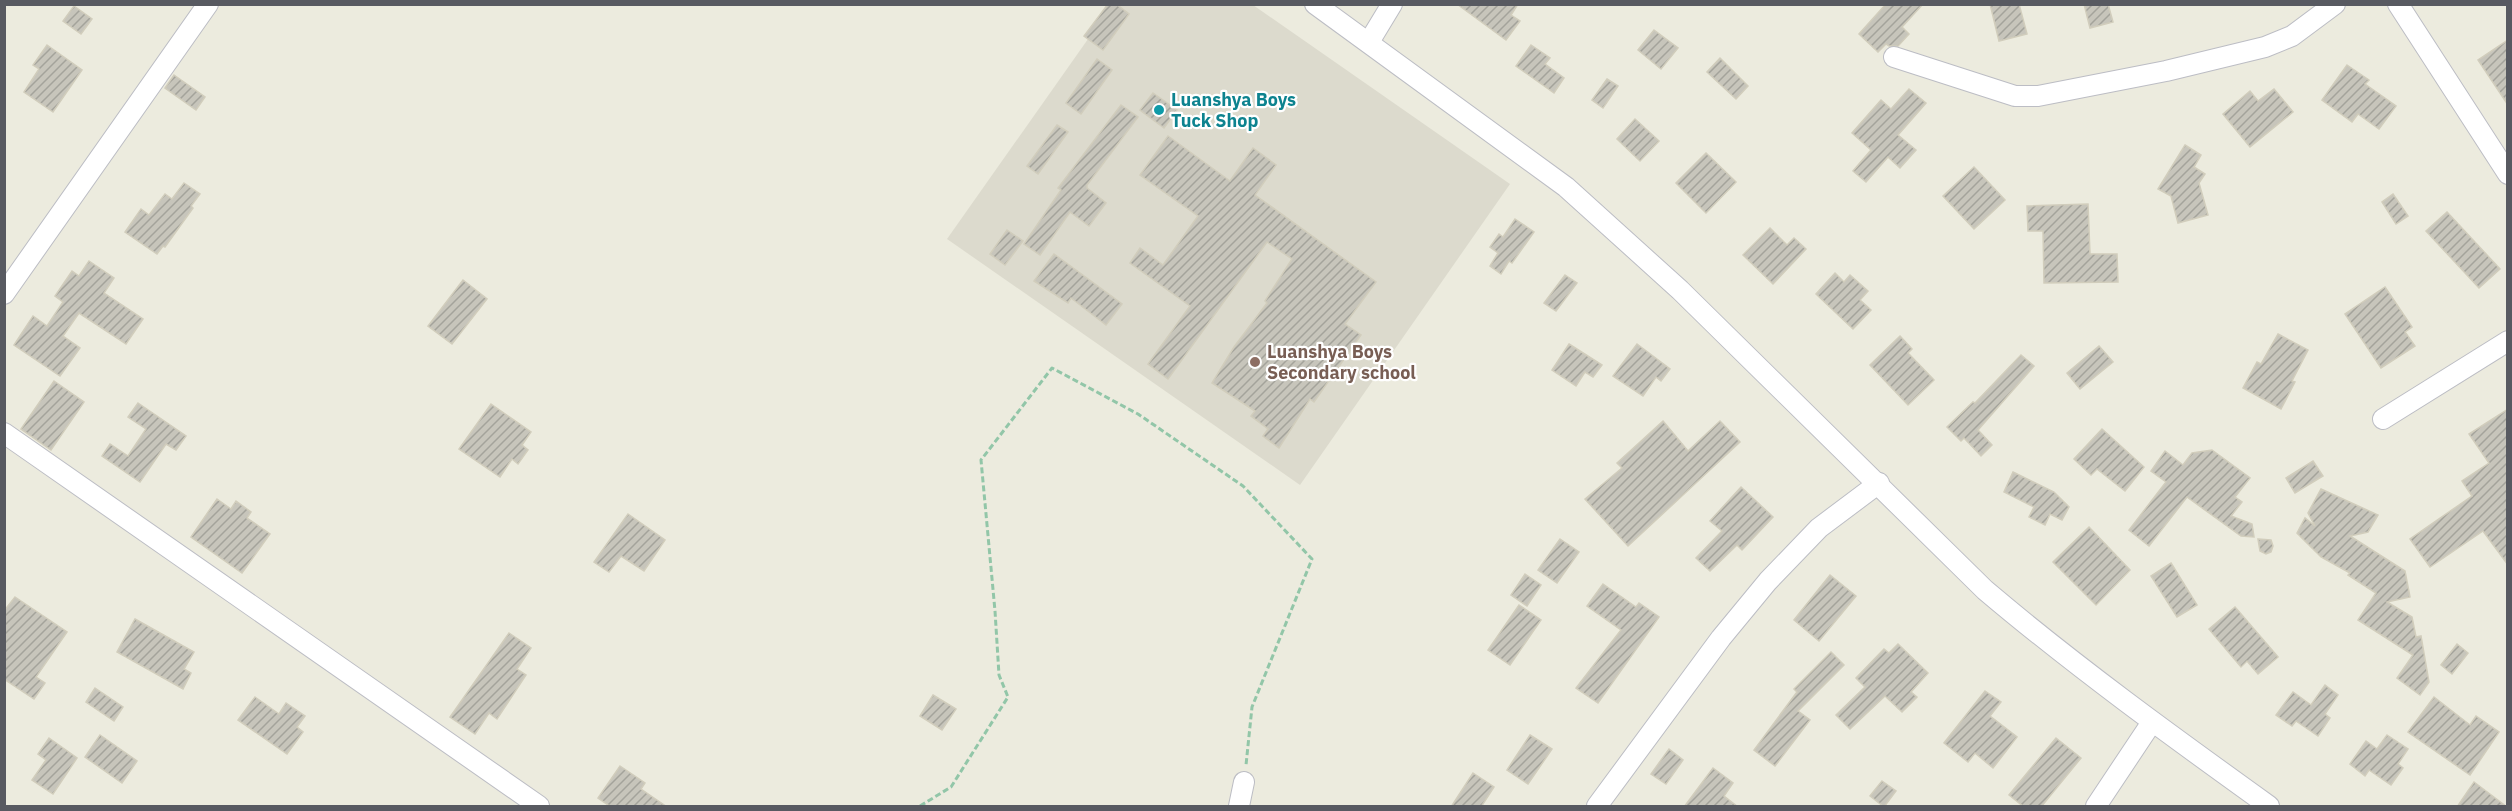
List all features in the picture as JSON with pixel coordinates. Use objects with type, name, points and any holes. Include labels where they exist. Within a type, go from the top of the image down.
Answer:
[{"type":"street","points":[[4,294],[208,4]]},
{"type":"street","points":[[1315,4],[1566,187],[1680,290],[1879,483],[1985,590],[2026,625],[2152,722],[2269,807]]},
{"type":"street","points":[[1369,42],[1392,4]]},
{"type":"street","points":[[1894,57],[2015,96],[2038,96],[2166,71],[2265,47],[2292,36],[2335,4]]},
{"type":"street","points":[[2398,4],[2508,174]]},
{"type":"street","points":[[2383,419],[2508,341]]},
{"type":"street","points":[[4,433],[539,807]]},
{"type":"street","points":[[1597,807],[1721,638],[1768,580],[1819,528],[1879,483]]},
{"type":"street","points":[[2096,807],[2152,722]]},
{"type":"street","points":[[1239,807],[1244,782]]},
{"type":"path","points":[[920,807],[951,787],[1008,697],[999,675],[981,460],[1052,368],[1138,414],[1243,486],[1312,559],[1252,707],[1244,782]]},
{"type":"shaded area","name":"Luanshya Boys Secondary school","points":[[1112,5],[1253,5],[1510,184],[1300,485],[947,239]]},
{"type":"building","points":[[1108,4],[1116,4],[1129,14],[1103,50],[1084,36]]},
{"type":"building","points":[[1457,4],[1518,4],[1511,15],[1520,21],[1506,40]]},
{"type":"building","points":[[1886,4],[1923,4],[1902,27],[1909,34],[1898,46],[1886,44],[1878,52],[1859,34]]},
{"type":"building","points":[[1990,4],[2019,4],[2027,34],[1999,41]]},
{"type":"building","points":[[2084,4],[2108,4],[2113,22],[2090,28]]},
{"type":"building","points":[[74,6],[92,19],[81,34],[63,21]]},
{"type":"building","points":[[1654,30],[1678,48],[1661,69],[1638,50]]},
{"type":"building","points":[[2508,40],[2508,105],[2478,60]]},
{"type":"building","points":[[47,45],[82,70],[53,112],[24,92],[39,69],[33,65]]},
{"type":"building","points":[[1531,45],[1550,58],[1545,64],[1564,78],[1554,93],[1516,66]]},
{"type":"building","points":[[1720,58],[1748,86],[1736,99],[1707,72]]},
{"type":"building","points":[[1097,59],[1112,70],[1081,114],[1066,103]]},
{"type":"building","points":[[2347,65],[2369,80],[2365,84],[2396,106],[2379,129],[2358,114],[2352,122],[2322,100]]},
{"type":"building","points":[[174,75],[205,97],[196,110],[165,88]]},
{"type":"building","points":[[1607,79],[1618,86],[1603,108],[1592,100]]},
{"type":"building","points":[[1909,89],[1926,103],[1898,135],[1916,150],[1900,168],[1888,157],[1866,182],[1853,171],[1871,150],[1852,133],[1881,100],[1891,109]]},
{"type":"building","points":[[2274,89],[2293,112],[2250,147],[2223,114],[2250,91],[2258,101]]},
{"type":"building","name":"Luanshya Boys Tuck Shop","points":[[1153,93],[1177,110],[1164,128],[1140,110]]},
{"type":"building","points":[[1121,105],[1138,117],[1087,185],[1087,188],[1106,203],[1089,226],[1070,212],[1040,255],[1024,244],[1061,190],[1058,188]]},
{"type":"building","points":[[1635,119],[1659,141],[1640,161],[1617,139]]},
{"type":"building","points":[[1057,125],[1068,132],[1038,174],[1027,166]]},
{"type":"building","points":[[1168,136],[1230,181],[1253,148],[1276,165],[1255,195],[1376,282],[1345,324],[1361,335],[1314,402],[1310,399],[1279,448],[1263,436],[1268,429],[1251,416],[1255,411],[1212,383],[1234,347],[1267,303],[1265,301],[1292,259],[1267,242],[1168,379],[1148,364],[1190,306],[1130,263],[1140,248],[1163,265],[1198,216],[1140,175]]},
{"type":"building","points":[[2185,145],[2201,155],[2194,167],[2205,174],[2199,183],[2208,215],[2178,223],[2171,196],[2158,189]]},
{"type":"building","points":[[1706,153],[1736,182],[1706,213],[1676,183]]},
{"type":"building","points":[[1974,167],[2005,200],[1974,229],[1943,196]]},
{"type":"building","points":[[184,183],[200,194],[191,206],[193,208],[165,247],[163,246],[157,254],[125,232],[141,209],[149,215],[165,194],[172,199]]},
{"type":"building","points":[[2393,194],[2408,216],[2396,224],[2382,202]]},
{"type":"building","points":[[2088,204],[2090,254],[2117,254],[2118,282],[2044,283],[2043,231],[2028,231],[2027,206]]},
{"type":"building","points":[[2447,212],[2500,269],[2479,288],[2426,231]]},
{"type":"building","points":[[1515,219],[1534,232],[1512,263],[1509,261],[1501,274],[1490,266],[1498,253],[1490,247],[1499,234],[1503,237]]},
{"type":"building","points":[[1770,228],[1787,245],[1794,238],[1806,249],[1773,284],[1743,255]]},
{"type":"building","points":[[1007,230],[1023,241],[1005,265],[990,254]]},
{"type":"building","points":[[1054,254],[1122,304],[1106,325],[1071,298],[1068,303],[1034,281]]},
{"type":"building","points":[[89,261],[114,278],[104,293],[143,319],[126,344],[79,313],[63,336],[80,348],[60,376],[14,345],[33,316],[47,326],[63,302],[55,296],[72,271],[79,276]]},
{"type":"building","points":[[1835,273],[1844,282],[1850,275],[1868,291],[1860,300],[1871,310],[1853,329],[1816,294]]},
{"type":"building","points":[[1565,275],[1577,283],[1556,311],[1544,303]]},
{"type":"building","points":[[463,280],[487,299],[452,344],[428,326]]},
{"type":"building","points":[[2385,287],[2412,327],[2405,332],[2415,346],[2381,368],[2345,314]]},
{"type":"building","points":[[2278,334],[2308,350],[2281,409],[2243,388],[2257,362],[2261,364]]},
{"type":"building","points":[[1900,336],[1912,349],[1908,353],[1934,380],[1908,405],[1870,365]]},
{"type":"building","points":[[1569,344],[1602,365],[1593,377],[1585,372],[1576,386],[1552,370]]},
{"type":"building","points":[[1637,344],[1670,369],[1661,381],[1656,377],[1643,396],[1613,376]]},
{"type":"building","points":[[2099,346],[2113,362],[2080,389],[2067,373]]},
{"type":"building","points":[[2021,355],[2034,366],[1978,430],[1992,445],[1981,456],[1964,438],[1961,441],[1947,427],[1973,402],[1975,403]]},
{"type":"building","points":[[54,381],[84,402],[51,450],[21,429]]},
{"type":"building","points":[[138,403],[186,436],[176,450],[166,444],[140,482],[102,456],[110,444],[128,456],[146,429],[128,417]]},
{"type":"building","points":[[491,404],[531,432],[522,445],[528,450],[518,464],[512,459],[500,477],[459,449]]},
{"type":"building","points":[[2508,409],[2508,565],[2483,531],[2430,567],[2410,539],[2472,496],[2462,481],[2489,463],[2469,434]]},
{"type":"building","points":[[1663,421],[1688,451],[1720,421],[1740,442],[1628,546],[1585,499],[1622,468],[1617,463]]},
{"type":"building","points":[[2102,429],[2144,467],[2125,491],[2097,469],[2091,475],[2074,459]]},
{"type":"building","points":[[2212,450],[2250,478],[2235,497],[2242,502],[2231,516],[2252,524],[2254,537],[2241,536],[2187,497],[2149,546],[2129,530],[2166,482],[2151,471],[2165,451],[2183,465],[2192,453]]},
{"type":"building","points":[[2313,461],[2323,476],[2295,493],[2286,478]]},
{"type":"building","points":[[2013,472],[2054,492],[2069,507],[2062,520],[2050,514],[2045,525],[2029,517],[2034,507],[2004,492]]},
{"type":"building","points":[[1741,487],[1773,517],[1742,550],[1737,545],[1710,571],[1696,558],[1722,531],[1710,521]]},
{"type":"building","points":[[2321,489],[2378,515],[2368,532],[2350,536],[2405,571],[2410,597],[2387,602],[2412,617],[2416,637],[2421,636],[2429,682],[2420,695],[2397,678],[2413,655],[2358,620],[2376,593],[2348,575],[2350,573],[2321,557],[2297,533],[2305,518],[2315,526],[2308,513]]},
{"type":"building","points":[[217,499],[231,509],[236,501],[251,512],[247,518],[270,534],[242,573],[191,537]]},
{"type":"building","points":[[628,514],[665,540],[644,571],[621,556],[609,572],[594,562]]},
{"type":"building","points":[[2089,527],[2130,570],[2096,605],[2053,562]]},
{"type":"building","points":[[1560,539],[1579,552],[1557,583],[1538,570]]},
{"type":"building","points":[[2258,539],[2271,540],[2273,546],[2271,552],[2266,554],[2260,551]]},
{"type":"building","points":[[2171,563],[2197,605],[2177,617],[2151,576]]},
{"type":"building","points":[[1525,574],[1541,585],[1527,606],[1511,595]]},
{"type":"building","points":[[1830,575],[1856,596],[1819,641],[1794,620]]},
{"type":"building","points":[[1603,584],[1636,607],[1639,603],[1659,617],[1598,703],[1576,688],[1621,630],[1587,606]]},
{"type":"building","points":[[15,597],[67,632],[36,677],[45,683],[34,699],[4,679],[4,611]]},
{"type":"building","points":[[1519,605],[1541,620],[1510,665],[1488,650]]},
{"type":"building","points":[[2235,607],[2278,657],[2258,674],[2247,661],[2241,667],[2209,629]]},
{"type":"building","points":[[135,619],[194,652],[184,669],[191,673],[183,689],[117,652]]},
{"type":"building","points":[[509,633],[531,648],[517,669],[526,675],[497,719],[489,713],[475,734],[450,717]]},
{"type":"building","points":[[1898,644],[1928,673],[1911,692],[1917,697],[1902,712],[1885,696],[1850,729],[1836,715],[1865,687],[1856,678],[1884,649],[1889,653]]},
{"type":"building","points":[[2457,644],[2468,653],[2452,674],[2441,665]]},
{"type":"building","points":[[1831,652],[1844,665],[1798,711],[1810,720],[1775,766],[1754,750],[1797,692],[1794,689]]},
{"type":"building","points":[[2325,685],[2338,695],[2325,714],[2330,718],[2318,736],[2296,721],[2292,726],[2276,715],[2293,692],[2311,705]]},
{"type":"building","points":[[95,688],[123,707],[114,721],[86,702]]},
{"type":"building","points":[[1985,691],[2001,702],[1990,716],[2017,737],[1993,768],[1975,753],[1968,762],[1944,743]]},
{"type":"building","points":[[933,695],[956,709],[942,730],[920,716]]},
{"type":"building","points":[[255,697],[279,714],[286,703],[305,716],[297,727],[303,732],[287,754],[238,720]]},
{"type":"building","points":[[2434,697],[2470,725],[2476,716],[2499,732],[2470,775],[2408,732]]},
{"type":"building","points":[[100,735],[137,761],[122,783],[85,757]]},
{"type":"building","points":[[1530,735],[1552,749],[1528,784],[1507,770]]},
{"type":"building","points":[[2387,735],[2408,749],[2398,764],[2403,768],[2391,785],[2369,770],[2365,776],[2350,764],[2366,741],[2377,749]]},
{"type":"building","points":[[49,738],[77,758],[53,794],[32,780],[46,760],[38,754]]},
{"type":"building","points":[[2056,738],[2081,758],[2041,807],[2024,807],[2009,795]]},
{"type":"building","points":[[1669,749],[1683,760],[1666,784],[1651,774]]},
{"type":"building","points":[[620,766],[645,783],[641,789],[667,807],[611,807],[598,798]]},
{"type":"building","points":[[1713,768],[1733,783],[1724,796],[1738,807],[1684,807]]},
{"type":"building","points":[[1473,773],[1494,787],[1481,807],[1451,807]]},
{"type":"building","points":[[1882,781],[1896,791],[1884,807],[1870,796]]},
{"type":"building","points":[[2474,782],[2507,807],[2457,807]]},
{"type":"place","name":"Luanshya Boys Tuck Shop","points":[[1159,110]]},
{"type":"place","name":"Luanshya Boys Secondary school","points":[[1255,362]]}]
